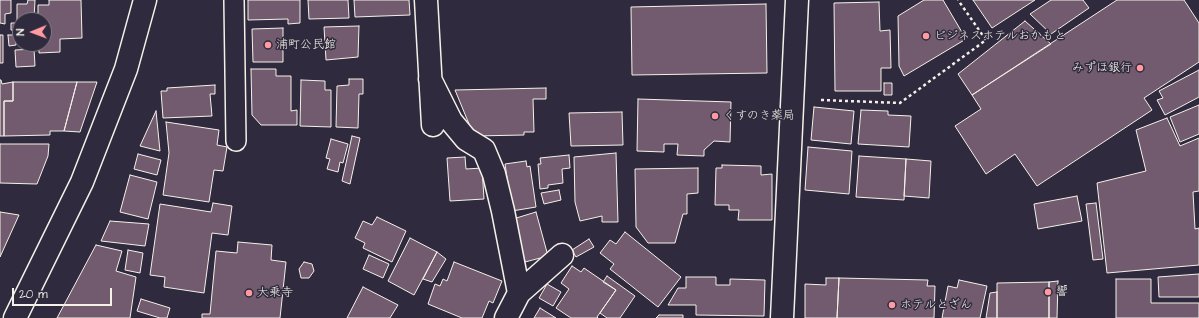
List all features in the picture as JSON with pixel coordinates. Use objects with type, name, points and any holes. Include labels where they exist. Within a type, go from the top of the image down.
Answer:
[{"type":"street","points":[[15,318],[82,182],[126,69],[145,0]]},
{"type":"street","points":[[426,0],[433,125]]},
{"type":"street","points":[[782,318],[797,0]]},
{"type":"street","points":[[430,78],[451,121],[466,139],[484,150],[494,174],[503,210],[519,294]]},
{"type":"street","points":[[506,318],[519,294],[562,254]]},
{"type":"lane","points":[[234,0],[236,141]]},
{"type":"path","points":[[793,100],[900,103],[986,40],[958,0]]},
{"type":"building","points":[[0,0],[11,0],[11,13],[5,14],[5,24],[0,23]]},
{"type":"building","points":[[28,0],[35,0],[34,12],[17,12],[17,4],[27,4]]},
{"type":"building","points":[[49,0],[81,0],[82,38],[60,39],[60,52],[39,53],[52,52],[52,12],[38,12],[38,5],[49,5]]},
{"type":"building","points":[[248,0],[300,0],[300,23],[288,24],[288,19],[248,20]]},
{"type":"building","points":[[308,0],[348,0],[349,18],[309,19]]},
{"type":"building","points":[[354,0],[409,0],[410,15],[355,17]]},
{"type":"building","points":[[924,0],[943,0],[966,39],[904,76],[899,66],[898,16]]},
{"type":"building","points":[[973,0],[1035,0],[992,28]]},
{"type":"building","points":[[1051,0],[1083,0],[1089,8],[1051,34],[1030,14]]},
{"type":"building","points":[[1117,0],[1184,0],[1199,23],[1199,62],[1144,98],[1152,110],[1037,186],[1015,154],[986,174],[955,126],[981,109],[972,95]]},
{"type":"building","points":[[879,2],[880,31],[890,30],[891,68],[881,68],[881,91],[835,91],[834,3]]},
{"type":"building","points":[[766,4],[767,73],[632,75],[631,7]]},
{"type":"building","points":[[1025,21],[1051,44],[972,95],[958,74]]},
{"type":"building","points":[[359,26],[358,57],[326,60],[324,27]]},
{"type":"building","name":"浦町公民館","points":[[283,28],[283,62],[253,62],[252,29]]},
{"type":"building","points":[[0,35],[3,35],[3,63],[0,63]]},
{"type":"building","points":[[8,35],[12,35],[12,46],[9,46]]},
{"type":"building","points":[[15,52],[34,52],[35,66],[16,67]]},
{"type":"building","points":[[251,69],[276,69],[276,76],[291,76],[291,111],[297,110],[297,125],[261,125],[252,115]]},
{"type":"building","points":[[1199,70],[1199,97],[1165,115],[1157,100],[1163,98],[1159,91]]},
{"type":"building","points":[[349,79],[363,79],[363,94],[359,94],[358,128],[336,127],[337,86],[349,85]]},
{"type":"building","points":[[0,80],[2,84],[13,82],[13,101],[4,101],[4,136],[0,136]]},
{"type":"building","points":[[301,80],[325,81],[325,90],[331,90],[331,127],[300,126]]},
{"type":"building","points":[[13,82],[77,82],[64,131],[50,131],[50,135],[4,136],[4,101],[13,101]]},
{"type":"building","points":[[77,82],[97,82],[80,132],[64,131]]},
{"type":"building","points":[[884,83],[892,83],[892,95],[884,95]]},
{"type":"building","points":[[215,85],[215,94],[210,94],[212,116],[163,118],[161,91],[167,91],[167,88]]},
{"type":"building","points":[[546,88],[546,99],[533,99],[534,132],[524,132],[524,135],[474,136],[455,90]]},
{"type":"building","points":[[638,99],[731,102],[730,142],[714,141],[704,150],[704,156],[677,155],[678,144],[664,144],[664,152],[637,151]]},
{"type":"building","points":[[1199,105],[1199,134],[1180,142],[1170,117]]},
{"type":"building","points":[[814,107],[854,111],[851,144],[811,140]]},
{"type":"building","points":[[861,110],[888,111],[888,115],[911,116],[909,147],[858,144]]},
{"type":"building","points":[[156,111],[160,151],[140,146]]},
{"type":"building","points":[[622,112],[623,145],[571,146],[569,113]]},
{"type":"building","points":[[1167,118],[1180,146],[1199,138],[1199,191],[1193,192],[1195,229],[1199,228],[1199,265],[1107,273],[1097,183],[1146,171],[1136,130]]},
{"type":"building","points":[[166,122],[219,130],[217,145],[227,147],[223,171],[214,170],[209,202],[163,195],[169,153]]},
{"type":"building","points":[[352,136],[360,138],[350,184],[342,181]]},
{"type":"building","points":[[331,139],[348,144],[343,163],[340,162],[338,172],[327,169],[330,159],[326,158]]},
{"type":"building","points":[[0,144],[49,144],[48,156],[37,184],[0,183]]},
{"type":"building","points":[[808,147],[852,151],[849,194],[805,190]]},
{"type":"building","points":[[616,153],[618,222],[602,222],[602,216],[580,221],[575,202],[574,157]]},
{"type":"building","points":[[138,154],[161,160],[157,175],[134,169]]},
{"type":"building","points":[[569,155],[570,168],[562,169],[563,183],[548,185],[548,188],[540,189],[538,164],[541,164],[540,158]]},
{"type":"building","points":[[859,156],[906,159],[904,200],[856,197]]},
{"type":"building","points":[[465,157],[466,169],[482,168],[484,199],[450,201],[447,158]]},
{"type":"building","points":[[906,159],[931,161],[929,198],[904,196]]},
{"type":"building","points":[[526,161],[527,167],[530,166],[536,207],[512,211],[505,164]]},
{"type":"building","points":[[722,165],[761,166],[761,175],[772,174],[772,220],[738,220],[739,210],[729,210],[729,205],[715,205],[716,168],[722,168]]},
{"type":"building","points":[[698,168],[698,193],[687,194],[687,214],[683,214],[675,243],[648,243],[636,227],[635,169]]},
{"type":"building","points":[[130,175],[157,182],[148,219],[120,212]]},
{"type":"building","points":[[559,190],[561,200],[544,204],[541,193]]},
{"type":"building","points":[[1077,196],[1082,221],[1038,229],[1034,204]]},
{"type":"building","points":[[213,203],[232,206],[228,235],[212,233],[204,293],[164,287],[165,277],[150,275],[160,204],[211,212]]},
{"type":"building","points":[[1096,203],[1103,259],[1093,260],[1086,204]]},
{"type":"building","points":[[0,212],[19,215],[0,257]]},
{"type":"building","points":[[536,212],[548,256],[525,262],[513,219]]},
{"type":"building","points":[[377,217],[406,231],[392,262],[363,248],[365,243],[355,238],[363,221],[372,225]]},
{"type":"building","points":[[110,221],[149,224],[145,246],[101,241]]},
{"type":"building","points":[[625,232],[681,277],[658,307],[610,269],[614,264],[600,253],[610,240],[616,244]]},
{"type":"building","points":[[410,238],[437,252],[414,295],[388,281]]},
{"type":"building","points":[[589,239],[594,247],[576,257],[572,250]]},
{"type":"building","points":[[238,242],[272,245],[271,260],[286,262],[280,318],[202,318],[202,314],[210,314],[216,251],[237,253]]},
{"type":"building","points":[[96,245],[122,251],[116,271],[136,277],[130,318],[57,318]]},
{"type":"building","points":[[128,250],[143,253],[140,273],[125,270]]},
{"type":"building","points":[[437,252],[446,259],[432,282],[423,279]]},
{"type":"building","points":[[369,255],[389,264],[383,278],[363,269]]},
{"type":"building","points":[[304,262],[312,264],[314,271],[309,278],[301,278],[299,269]]},
{"type":"building","points":[[454,262],[502,281],[493,303],[489,301],[482,318],[462,318],[428,304],[435,284],[440,286],[443,279],[447,281]]},
{"type":"building","points":[[572,266],[581,272],[584,268],[616,290],[597,317],[598,318],[571,318],[556,308],[569,289],[561,283]]},
{"type":"building","points":[[1199,274],[1199,297],[1159,297],[1158,277]]},
{"type":"building","points":[[607,276],[635,296],[620,318],[607,318],[600,313],[616,290],[603,282]]},
{"type":"building","points":[[686,277],[716,277],[716,285],[730,285],[730,279],[765,280],[764,316],[696,315],[696,305],[668,305],[678,288],[686,288]]},
{"type":"building","points":[[826,278],[839,278],[837,318],[805,318],[805,284],[826,285]]},
{"type":"building","points":[[839,278],[928,280],[927,286],[935,286],[934,318],[837,318]]},
{"type":"building","points":[[1116,279],[1151,279],[1151,303],[1199,303],[1199,318],[1116,318]]},
{"type":"building","points":[[959,280],[987,286],[980,318],[942,318],[948,286],[957,288]]},
{"type":"building","points":[[1058,281],[1057,318],[1049,318],[1049,282]]},
{"type":"building","points":[[1049,282],[1049,318],[997,318],[997,283]]},
{"type":"building","points":[[547,284],[561,292],[553,306],[539,298]]},
{"type":"building","points":[[363,287],[398,305],[390,318],[347,318]]},
{"type":"building","points":[[997,292],[997,318],[986,318],[990,293]]},
{"type":"building","points":[[141,299],[170,308],[167,318],[160,318],[137,311]]},
{"type":"building","points":[[540,308],[556,318],[534,318]]},
{"type":"building","points":[[659,315],[683,315],[683,318],[656,318]]},
{"type":"place","name":"ビジネスホテルおかもと","points":[[926,36]]},
{"type":"place","name":"浦町公民館","points":[[268,45]]},
{"type":"place","name":"みずほ銀行","points":[[1140,68]]},
{"type":"place","name":"くすのき薬局","points":[[715,116]]},
{"type":"place","name":"響","points":[[1048,292]]},
{"type":"place","name":"大乗寺","points":[[249,293]]},
{"type":"place","name":"ホテルとざん","points":[[892,305]]}]
